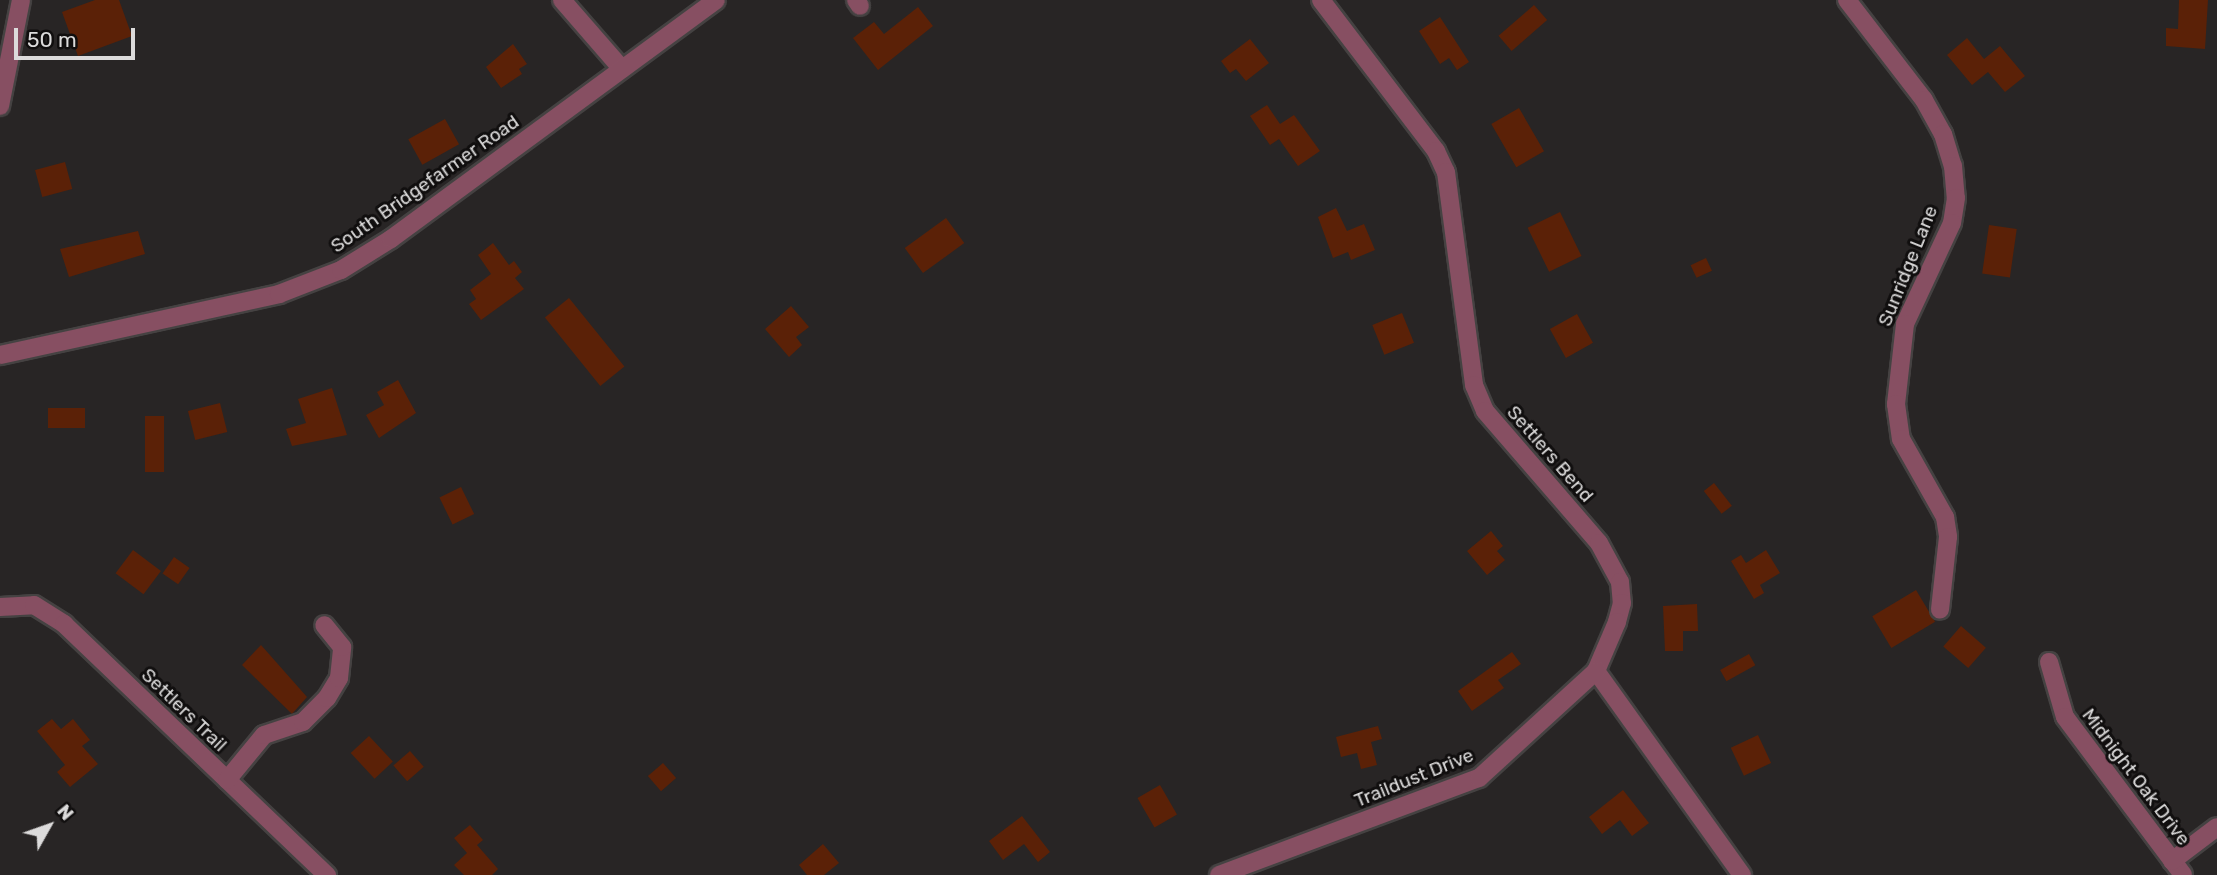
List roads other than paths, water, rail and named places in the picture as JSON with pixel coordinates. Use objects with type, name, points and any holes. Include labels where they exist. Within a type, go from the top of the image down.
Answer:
[{"type":"street","points":[[0,106],[21,0]]},
{"type":"street","points":[[562,0],[622,69]]},
{"type":"street","name":"South Bridgefarmer Road","points":[[0,355],[279,294],[341,270],[391,239],[716,0]]},
{"type":"street","name":"Settlers Bend","points":[[1321,0],[1436,151],[1446,172],[1475,385],[1485,411],[1599,543],[1620,583],[1622,603],[1617,622],[1596,671]]},
{"type":"street","name":"Sunridge Lane","points":[[1847,0],[1924,100],[1943,134],[1954,166],[1956,198],[1952,223],[1905,324],[1896,404],[1901,439],[1945,517],[1948,537],[1940,610]]},
{"type":"street","name":"Settlers Trail","points":[[0,607],[19,603],[50,613],[327,875]]},
{"type":"street","points":[[227,780],[264,735],[303,722],[327,698],[339,678],[342,646],[324,625]]},
{"type":"street","name":"Midnight Oak Drive","points":[[2049,662],[2065,717],[2178,868]]},
{"type":"street","points":[[1596,671],[1742,875]]},
{"type":"street","name":"Traildust Drive","points":[[1219,875],[1479,778],[1596,671]]},
{"type":"street","points":[[2178,868],[2217,827]]}]
